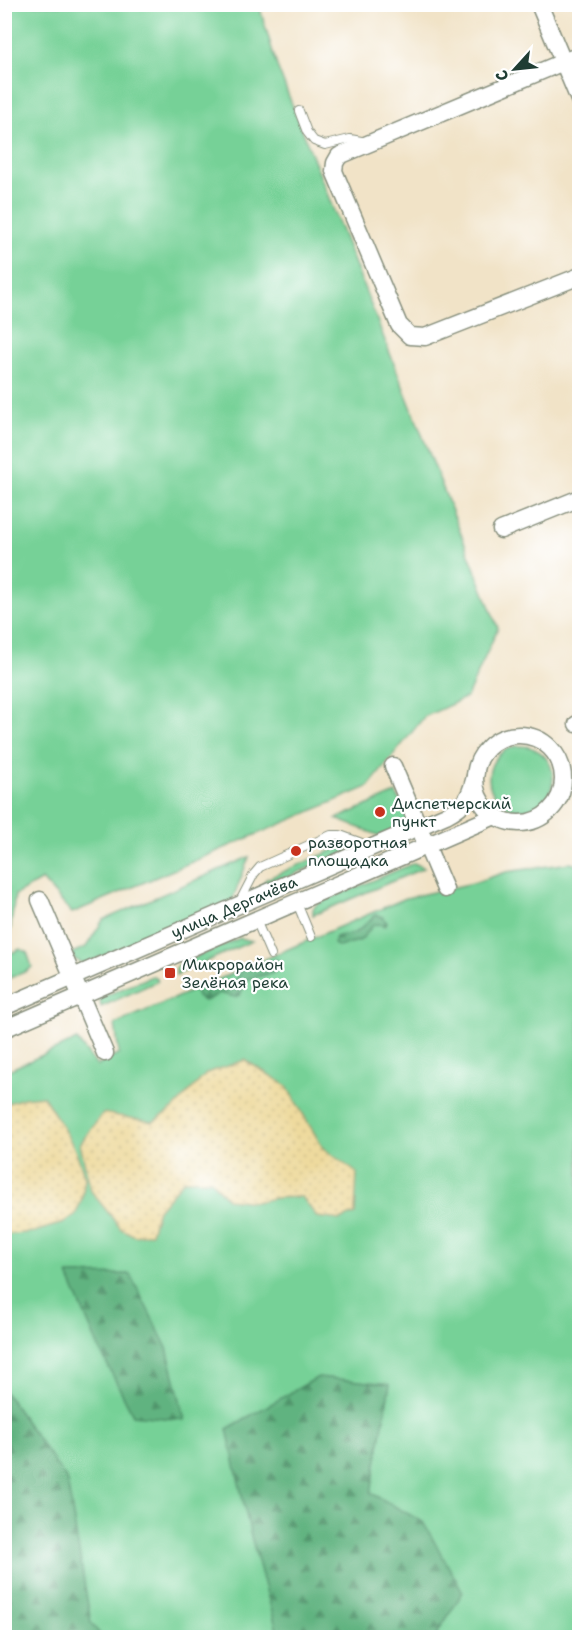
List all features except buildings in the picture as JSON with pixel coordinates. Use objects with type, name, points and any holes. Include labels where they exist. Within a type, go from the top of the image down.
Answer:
[{"type":"street","points":[[539,4],[579,102]]},
{"type":"street","points":[[579,55],[339,156],[334,171],[399,325],[410,336],[425,337],[579,276]]},
{"type":"street","points":[[501,530],[579,498]]},
{"type":"street","points":[[525,735],[542,742],[556,754],[561,765],[562,789],[558,801],[541,818],[529,822],[516,823],[495,816],[484,805],[476,784],[476,772],[480,760],[496,742],[513,736],[525,735]]},
{"type":"street","points":[[393,766],[444,889]]},
{"type":"street","name":"улица Дергачёва","points":[[4,1029],[77,987],[238,905],[453,812],[471,794],[476,772]]},
{"type":"street","name":"улица Дергачёва","points":[[4,1007],[77,987],[256,920],[495,816]]},
{"type":"street","points":[[40,900],[105,1053]]},
{"type":"lane","points":[[299,111],[307,132],[314,141],[326,145],[350,139],[370,143]]},
{"type":"lane","points":[[238,905],[260,867],[331,835],[340,835],[373,847]]},
{"type":"lane","points":[[297,903],[311,937]]},
{"type":"lane","points":[[256,920],[271,955]]},
{"type":"green space","points":[[5,5],[259,5],[277,66],[498,628],[467,697],[424,717],[368,787],[72,913],[42,880],[15,895],[10,934],[5,936]]},
{"type":"green space","points":[[521,746],[539,752],[547,760],[553,778],[547,796],[539,804],[521,810],[503,804],[495,796],[489,778],[495,760],[503,752]]},
{"type":"green space","points":[[396,793],[407,816],[403,827],[380,836],[336,819]]},
{"type":"green space","points":[[338,848],[351,850],[259,889],[266,879]]},
{"type":"green space","points":[[249,857],[232,901],[84,964],[74,959],[72,953],[86,947],[103,920]]},
{"type":"green space","points":[[414,863],[424,868],[313,915],[313,909],[317,904]]},
{"type":"green space","points":[[570,863],[579,865],[579,1637],[5,1637],[4,1072],[77,1040],[97,1066],[119,1054],[115,1024],[406,898],[473,883],[506,872]]},
{"type":"green space","points":[[376,915],[383,917],[387,923],[385,926],[373,925],[361,940],[339,947],[334,944],[336,937],[356,932]]},
{"type":"green space","points":[[240,938],[252,941],[176,975],[176,968],[180,964]]},
{"type":"green space","points":[[20,949],[27,952],[32,967],[5,980],[5,956]]},
{"type":"green space","points":[[276,959],[280,965],[273,973],[247,979],[240,995],[235,997],[219,993],[204,1001],[197,997],[195,991],[207,983],[216,980],[229,987],[246,965],[254,963],[260,967]]},
{"type":"green space","points":[[152,976],[158,981],[101,1007],[102,997]]},
{"type":"green space","points":[[130,1274],[167,1348],[185,1420],[133,1415],[98,1346],[68,1275]]},
{"type":"green space","points":[[318,1377],[390,1384],[371,1493],[423,1522],[463,1592],[435,1637],[279,1637],[251,1536],[227,1429]]},
{"type":"green space","points":[[4,1391],[67,1480],[91,1623],[102,1637],[5,1637]]},
{"type":"sand","points":[[245,1060],[286,1085],[323,1148],[357,1173],[355,1214],[340,1220],[317,1217],[302,1197],[255,1202],[227,1199],[211,1180],[184,1180],[158,1210],[151,1233],[135,1236],[121,1229],[91,1191],[80,1144],[103,1113],[153,1122],[173,1109],[207,1073]]},
{"type":"sand","points":[[43,1096],[76,1151],[85,1178],[82,1199],[75,1216],[60,1224],[34,1232],[5,1235],[5,1104],[24,1098]]},
{"type":"place","name":"Диспетчерский пункт","points":[[380,812]]},
{"type":"place","name":"разворотная площадка","points":[[296,851]]},
{"type":"place","name":"Микрорайон Зелёная река","points":[[170,973]]}]
